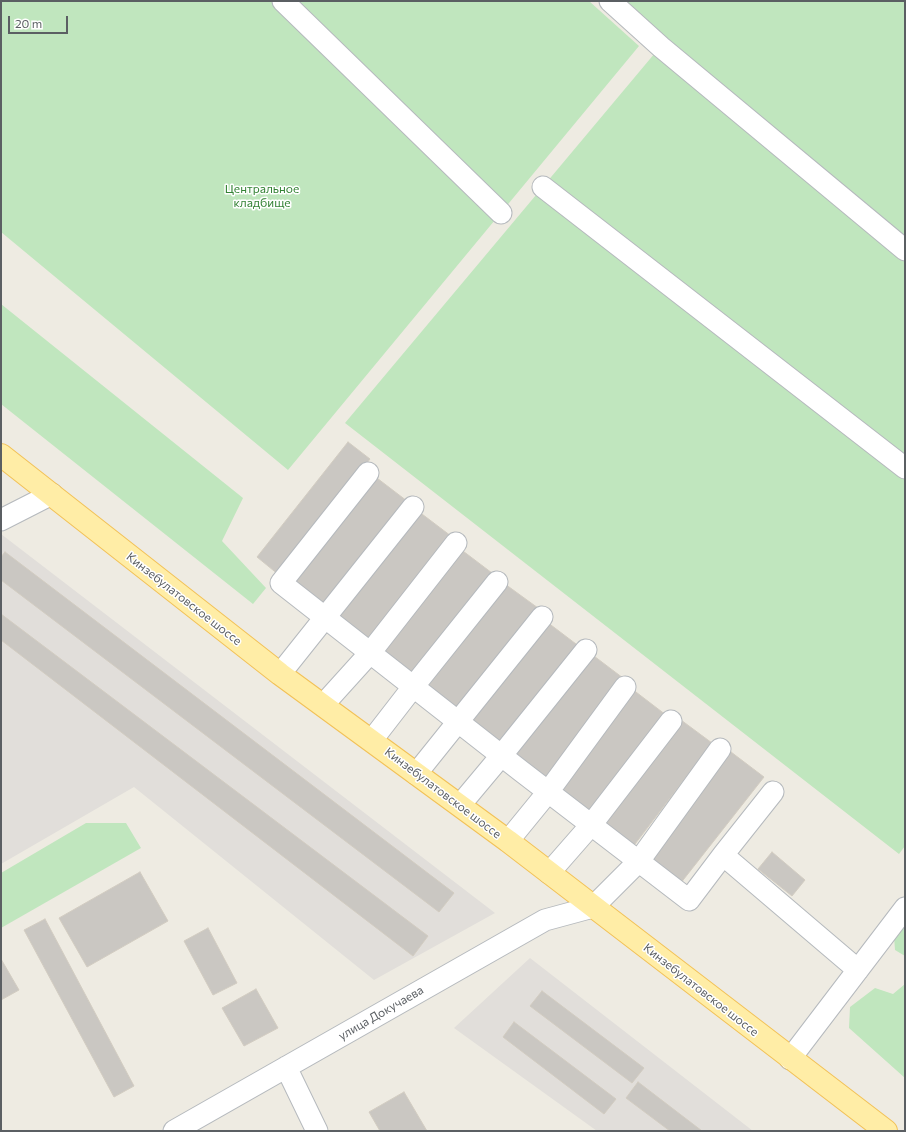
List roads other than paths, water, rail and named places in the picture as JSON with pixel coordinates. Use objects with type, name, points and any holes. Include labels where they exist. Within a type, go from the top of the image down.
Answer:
[{"type":"main road","name":"Кинзебулатовское шоссе","points":[[1,455],[280,674],[508,841],[790,1059],[886,1131]]},
{"type":"street","points":[[283,1],[501,213]]},
{"type":"street","points":[[610,1],[660,47],[905,250]]},
{"type":"street","points":[[543,187],[905,468]]},
{"type":"street","points":[[368,473],[281,582],[412,687],[690,900],[773,792]]},
{"type":"street","points":[[1,520],[52,494]]},
{"type":"street","points":[[280,674],[413,507]]},
{"type":"street","points":[[323,705],[370,653],[456,543]]},
{"type":"street","points":[[372,740],[412,687],[497,582]]},
{"type":"street","points":[[416,774],[542,617]]},
{"type":"street","points":[[460,805],[586,650]]},
{"type":"street","points":[[508,841],[548,792],[625,687]]},
{"type":"street","points":[[549,873],[591,825],[671,721]]},
{"type":"street","points":[[593,907],[639,861],[720,749]]},
{"type":"street","points":[[723,856],[858,970]]},
{"type":"street","name":"улица Докучаева","points":[[174,1131],[545,920],[593,907]]},
{"type":"street","points":[[790,1059],[905,908]]},
{"type":"street","points":[[286,1067],[316,1131]]},
{"type":"park label","name":"Центральное кладбище","points":[[262,196]]}]
